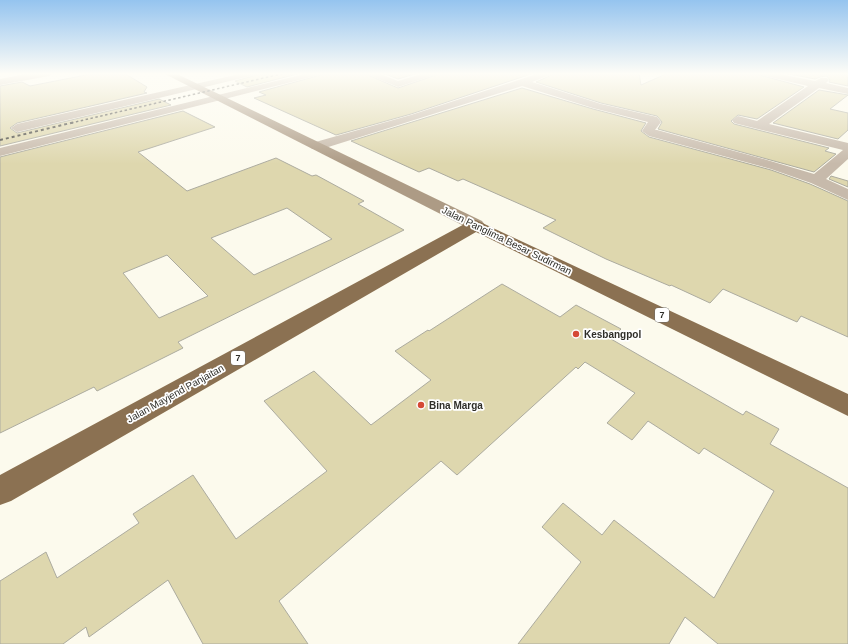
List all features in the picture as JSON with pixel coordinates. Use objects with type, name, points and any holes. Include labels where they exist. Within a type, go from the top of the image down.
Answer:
[{"type":"highway","name":"Jalan Panglima Besar Sudirman","points":[[476,225],[848,406]]},
{"type":"highway","name":"Jalan Mayjend Panjaitan","points":[[0,491],[476,225]]},
{"type":"main road","name":"Jalan Panglima Besar Sudirman","points":[[226,103],[317,146],[476,225]]},
{"type":"street","points":[[17,128],[128,103]]},
{"type":"street","points":[[0,152],[206,103]]},
{"type":"street","points":[[317,146],[457,103]]},
{"type":"street","points":[[588,103],[654,121],[648,131],[653,133],[777,167],[816,180],[848,194]]},
{"type":"street","points":[[759,125],[791,103]]},
{"type":"street","points":[[738,120],[848,147]]},
{"type":"street","points":[[816,180],[848,152]]},
{"type":"building","points":[[0,103],[103,103],[17,123],[10,128],[17,133],[142,103],[167,103],[171,105],[0,146]]},
{"type":"building","points":[[265,103],[444,103],[411,114],[336,135]]},
{"type":"building","points":[[473,103],[573,103],[646,123],[641,131],[649,137],[771,170],[810,184],[848,201],[848,337],[801,316],[797,322],[723,289],[710,303],[671,285],[670,286],[606,259],[543,228],[556,220],[463,179],[458,181],[429,168],[419,172],[351,141]]},
{"type":"building","points":[[601,103],[780,103],[757,119],[738,115],[731,121],[734,124],[829,148],[825,151],[836,154],[814,172],[658,129],[662,122],[657,116]]},
{"type":"building","points":[[801,103],[838,103],[830,109],[848,113],[848,130],[838,139],[773,123]]},
{"type":"building","points":[[183,111],[215,127],[138,152],[187,191],[276,158],[312,176],[316,175],[364,201],[358,204],[404,230],[178,342],[183,348],[97,391],[94,387],[0,433],[0,157]],"holes":[[[287,208],[332,239],[254,275],[211,238]],[[167,255],[208,296],[159,318],[123,273]]]},
{"type":"building","points":[[831,176],[848,181],[848,187],[829,179]]},
{"type":"building","points":[[502,284],[560,317],[576,305],[621,329],[611,339],[743,415],[746,411],[779,429],[770,444],[848,488],[848,644],[718,644],[685,617],[669,644],[518,644],[581,562],[542,527],[563,503],[602,535],[614,520],[714,598],[774,491],[704,448],[699,454],[648,421],[632,440],[607,423],[635,393],[585,362],[578,369],[576,367],[457,475],[441,461],[279,601],[308,644],[203,644],[168,580],[89,637],[86,627],[63,644],[0,644],[0,581],[46,552],[57,578],[139,523],[133,514],[193,475],[236,539],[327,471],[264,401],[314,371],[371,425],[431,380],[395,351]]},
{"type":"railway","points":[[71,123],[156,103]]},
{"type":"railway","points":[[0,140],[75,122]]},
{"type":"place","name":"Kesbangpol","points":[[576,334]]},
{"type":"place","name":"Bina Marga","points":[[421,405]]}]
